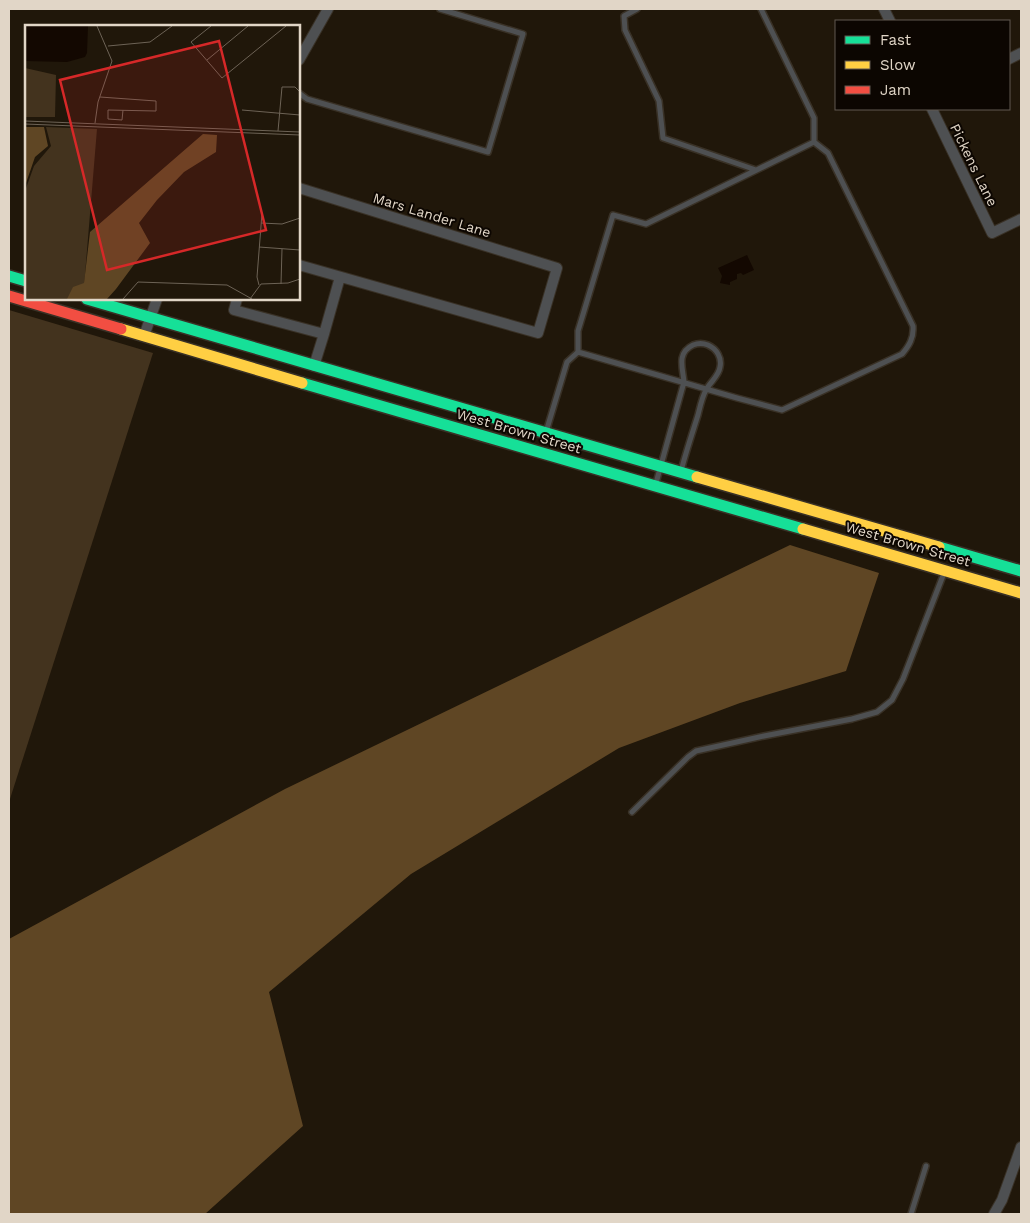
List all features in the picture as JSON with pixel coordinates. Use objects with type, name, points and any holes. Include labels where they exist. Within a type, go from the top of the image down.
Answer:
[{"type":"main road","points":[[10,277],[25,281]]},
{"type":"main road","name":"West Brown Street","points":[[9,296],[309,382],[596,469],[614,467],[656,482],[1021,593]]},
{"type":"main road","name":"West Brown Street","points":[[90,300],[313,369],[546,432],[661,466],[680,474],[1021,571]]},
{"type":"main road","points":[[464,430],[471,411]]},
{"type":"main road","points":[[656,482],[676,483],[680,474]]},
{"type":"main road","points":[[945,571],[952,551]]},
{"type":"street","points":[[300,58],[328,9]]},
{"type":"street","name":"Pickens Lane","points":[[932,110],[992,233],[1021,219]]},
{"type":"street","name":"Mars Lander Lane","points":[[300,188],[557,268],[538,333],[340,277]]},
{"type":"street","points":[[300,265],[340,277],[313,369]]},
{"type":"street","points":[[144,336],[157,300]]},
{"type":"street","points":[[237,300],[234,310],[324,334]]},
{"type":"street","points":[[994,1214],[1017,1173],[1021,1147]]},
{"type":"lane","points":[[300,94],[307,99],[488,152],[523,34],[440,9]]},
{"type":"lane","points":[[638,9],[624,16],[625,30],[659,101],[663,138],[756,170]]},
{"type":"lane","points":[[761,9],[814,118],[814,142]]},
{"type":"lane","points":[[546,432],[568,362],[578,352],[578,332],[613,216],[646,224],[814,142]]},
{"type":"lane","points":[[578,352],[782,410],[902,354],[914,334],[913,326],[828,153],[814,142]]},
{"type":"lane","points":[[656,482],[684,382],[681,367],[683,355],[691,346],[704,344],[714,349],[718,354],[720,360],[719,372],[706,389],[680,474]]},
{"type":"lane","points":[[632,812],[688,757],[696,752],[877,712],[892,700],[903,679],[945,571]]},
{"type":"lane","points":[[911,1214],[926,1166]]},
{"type":"shaded area","points":[[747,255],[754,270],[743,275],[741,273],[737,274],[737,279],[730,282],[730,285],[720,283],[722,276],[718,268]]},
{"type":"shaded area","points":[[9,310],[153,353],[9,802]]},
{"type":"shaded area","points":[[790,545],[879,573],[846,671],[740,703],[619,748],[411,874],[269,992],[303,1126],[205,1214],[9,1214],[9,939],[285,789]]},
{"type":"traffic: fast","points":[[9,276],[25,281]]},
{"type":"traffic: fast","points":[[90,300],[697,477]]},
{"type":"traffic: fast","points":[[302,383],[803,529]]},
{"type":"traffic: fast","points":[[939,547],[1021,571]]},
{"type":"traffic: slow","points":[[121,329],[302,383]]},
{"type":"traffic: slow","points":[[697,477],[939,547]]},
{"type":"traffic: slow","points":[[803,529],[1021,593]]},
{"type":"traffic: jam","points":[[9,296],[121,329]]}]
